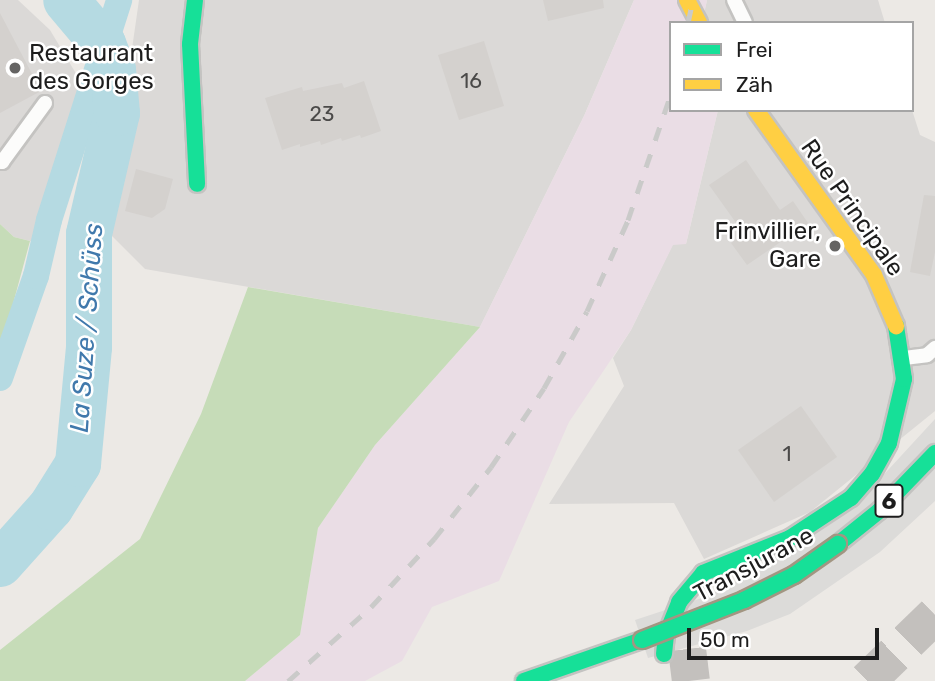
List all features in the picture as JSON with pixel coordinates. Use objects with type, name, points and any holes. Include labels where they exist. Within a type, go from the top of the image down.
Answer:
[{"type":"main road","points":[[195,0],[190,44],[197,184]]},
{"type":"main road","points":[[687,0],[698,21]]},
{"type":"main road","name":"Rue Principale","points":[[749,557],[823,519],[858,490],[872,474],[889,443],[904,379],[891,309],[874,275],[757,112]]},
{"type":"main road","name":"Transjurane","points":[[524,681],[702,619],[794,575],[879,511],[935,453]]},
{"type":"main road","points":[[730,579],[749,557]]},
{"type":"main road","points":[[664,654],[671,619],[689,589],[703,573],[720,564],[749,557]]},
{"type":"main road","points":[[688,640],[699,612],[711,596]]},
{"type":"lane","points":[[734,0],[744,21]]},
{"type":"lane","points":[[1,161],[45,103]]},
{"type":"lane","points":[[902,358],[927,355],[935,348]]},
{"type":"shaded area","points":[[0,0],[18,0],[50,30],[90,97],[55,247],[14,237],[0,224]]},
{"type":"shaded area","points":[[139,0],[634,0],[584,116],[480,327],[145,269],[106,230]]},
{"type":"shaded area","points":[[634,0],[707,0],[702,21],[669,21],[669,112],[718,112],[686,244],[673,245],[631,330],[569,422],[499,581],[432,607],[402,661],[365,681],[245,681],[300,635],[318,528],[375,445],[480,327],[584,116]]},
{"type":"shaded area","points":[[707,0],[878,0],[884,21],[702,21]]},
{"type":"shaded area","points":[[718,112],[913,112],[920,135],[935,142],[935,411],[810,512],[704,559],[674,503],[549,504],[624,386],[613,358],[631,330],[673,244],[686,244]]},
{"type":"green space","points":[[0,224],[14,237],[30,241],[0,352]]},
{"type":"green space","points":[[248,287],[480,327],[375,445],[318,528],[300,635],[245,681],[0,681],[0,650],[140,539],[201,414]]},
{"type":"pier","points":[[935,419],[935,501],[880,552],[790,614],[747,631],[648,658],[635,620],[705,597],[749,575],[866,494]]},
{"type":"building","points":[[543,0],[603,0],[604,8],[548,21]]},
{"type":"building","name":"Restaurant des Gorges","points":[[0,13],[41,91],[0,113]]},
{"type":"building","points":[[484,41],[504,106],[459,120],[438,55]]},
{"type":"building","points":[[364,81],[381,131],[361,138],[360,135],[321,145],[320,141],[300,147],[300,144],[282,150],[265,98],[302,87],[303,91],[342,83],[344,88]]},
{"type":"building","points":[[746,160],[780,210],[793,201],[808,223],[747,265],[731,243],[744,234],[709,185]]},
{"type":"building","points":[[136,169],[173,179],[165,209],[152,218],[125,211]]},
{"type":"building","points":[[924,195],[935,196],[935,252],[930,276],[910,272]]},
{"type":"building","points":[[801,406],[837,457],[774,502],[738,450]]},
{"type":"waterway","name":"La Suze / Schüss","points":[[0,564],[51,507],[78,464],[89,347],[89,234],[117,113],[113,70],[103,44],[66,0]]},
{"type":"waterway","points":[[0,378],[36,276],[49,220],[119,0]]},
{"type":"tunnel","points":[[867,681],[935,615]]},
{"type":"tunnel","points":[[687,649],[691,681]]},
{"type":"railway","points":[[688,21],[693,0]]},
{"type":"railway","points":[[288,681],[371,607],[434,539],[491,467],[544,388],[587,311],[628,220],[669,100]]},
{"type":"traffic: fast","points":[[195,0],[190,44],[197,184]]},
{"type":"traffic: fast","points":[[664,654],[666,635],[679,602],[703,573],[790,538],[851,498],[872,474],[889,443],[904,379],[896,326]]},
{"type":"traffic: fast","points":[[838,544],[879,511],[935,453]]},
{"type":"traffic: fast","points":[[642,640],[744,600],[794,575],[838,544]]},
{"type":"traffic: fast","points":[[524,681],[642,640]]},
{"type":"traffic: slow","points":[[687,0],[698,21]]},
{"type":"traffic: slow","points":[[757,112],[874,275],[896,326]]},
{"type":"place","name":"Restaurant des Gorges","points":[[15,68]]},
{"type":"place","name":"Frinvillier, Gare","points":[[835,246]]}]
